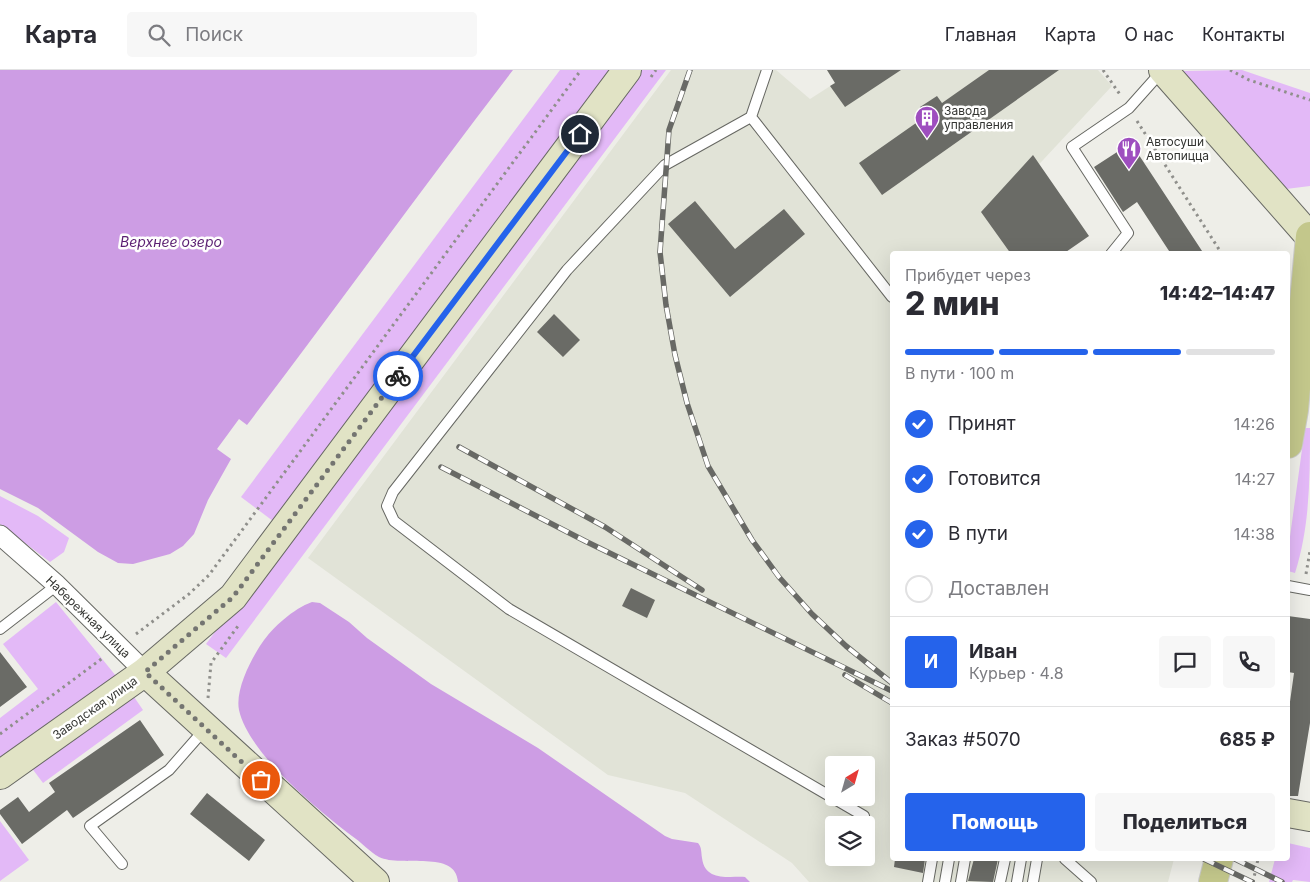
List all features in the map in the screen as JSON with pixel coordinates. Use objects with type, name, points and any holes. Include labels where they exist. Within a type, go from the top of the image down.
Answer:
[{"type":"main road","name":"Заводская улица","points":[[0,775],[145,672],[233,597],[627,70]]},
{"type":"main road","points":[[1163,70],[1310,237],[1294,335],[1294,410],[1290,433]]},
{"type":"main road","points":[[1280,203],[1310,204]]},
{"type":"main road","points":[[1294,410],[1310,379]]},
{"type":"main road","name":"Набережная улица","points":[[145,672],[205,729],[375,882]]},
{"type":"main road","points":[[1290,813],[1310,817]]},
{"type":"main road","points":[[1213,882],[1218,861]]},
{"type":"street","name":"Набережная улица","points":[[0,535],[57,585],[145,672]]},
{"type":"lane","points":[[767,70],[751,117],[665,165],[567,270],[393,492],[387,506],[394,521],[509,609],[864,816]]},
{"type":"lane","points":[[1113,251],[1128,233],[1072,148],[1129,108],[1163,70]]},
{"type":"lane","points":[[751,117],[890,294]]},
{"type":"lane","points":[[0,629],[57,585]]},
{"type":"lane","points":[[1290,586],[1310,590]]},
{"type":"lane","points":[[122,864],[90,826],[169,770],[205,729]]},
{"type":"lane","points":[[928,882],[932,861]]},
{"type":"lane","points":[[945,882],[949,861]]},
{"type":"lane","points":[[961,882],[965,861]]},
{"type":"lane","points":[[1000,882],[1005,861]]},
{"type":"lane","points":[[1016,882],[1021,861]]},
{"type":"lane","points":[[1033,882],[1037,861]]},
{"type":"lane","points":[[1067,861],[1091,882]]},
{"type":"path","points":[[0,734],[189,594],[209,574],[581,70]]},
{"type":"path","points":[[1103,70],[1220,251]]},
{"type":"path","points":[[1230,70],[1249,80],[1309,101]]},
{"type":"path","points":[[1253,882],[1258,861]]},
{"type":"shaded area","points":[[560,70],[609,70],[273,521],[241,497]]},
{"type":"shaded area","points":[[636,70],[666,70],[226,658],[206,644]]},
{"type":"shaded area","points":[[671,70],[776,70],[810,99],[835,83],[827,70],[1098,70],[1112,86],[987,220],[1009,251],[890,251],[890,861],[1173,861],[1168,882],[809,882],[792,863],[685,793],[608,775],[308,558]]},
{"type":"shaded area","points":[[1242,70],[1310,93],[1310,186],[1286,189],[1182,71]]},
{"type":"shaded area","points":[[1305,428],[1310,428],[1308,501],[1304,537],[1295,573],[1290,572],[1290,537]]},
{"type":"shaded area","points":[[0,496],[38,516],[69,538],[64,552],[50,562],[0,524]]},
{"type":"shaded area","points":[[56,602],[116,676],[0,759],[0,718],[38,689],[3,644]]},
{"type":"shaded area","points":[[132,694],[143,710],[43,783],[31,767]]},
{"type":"shaded area","points":[[0,821],[29,860],[0,881]]},
{"type":"shaded area","points":[[1290,843],[1310,848],[1310,882],[1293,880],[1292,882],[1269,882],[1274,861],[1290,861]]},
{"type":"water","name":"Верхнее озеро","points":[[0,70],[513,70],[247,425],[239,419],[217,449],[231,459],[208,500],[194,534],[183,546],[170,554],[133,564],[118,563],[98,552],[38,508],[0,489]]},
{"type":"water","points":[[312,602],[320,603],[349,622],[367,638],[431,684],[538,748],[665,836],[698,843],[701,848],[704,866],[708,871],[725,877],[745,877],[750,882],[458,882],[455,872],[448,866],[438,862],[389,860],[379,857],[321,811],[286,779],[256,744],[245,727],[239,710],[239,693],[242,684],[253,657],[262,643],[284,619]]},
{"type":"building","points":[[827,70],[901,70],[845,107],[830,86],[835,83]]},
{"type":"building","name":"Завода управления","points":[[989,70],[1059,70],[882,195],[859,163],[926,116],[920,107],[937,96],[942,103]]},
{"type":"building","points":[[1131,143],[1202,251],[1169,251],[1137,202],[1123,212],[1094,167]]},
{"type":"building","points":[[1033,155],[1089,236],[1067,251],[1009,251],[981,212]]},
{"type":"building","points":[[695,201],[735,249],[784,209],[805,234],[730,297],[668,224]]},
{"type":"building","points":[[554,314],[580,340],[563,357],[537,332]]},
{"type":"building","points":[[631,588],[655,600],[647,618],[622,606]]},
{"type":"building","points":[[1290,616],[1310,619],[1310,723],[1298,796],[1290,796],[1290,702],[1294,673],[1290,672]]},
{"type":"building","points":[[0,652],[27,687],[0,707]]},
{"type":"building","points":[[140,720],[164,755],[73,818],[67,810],[22,844],[0,814],[0,810],[18,797],[29,812],[55,792],[49,783]]},
{"type":"building","points":[[207,793],[265,840],[249,861],[190,814]]},
{"type":"building","points":[[895,861],[925,861],[923,873],[894,867]]},
{"type":"building","points":[[973,861],[998,861],[993,882],[968,881]]},
{"type":"railway","points":[[690,70],[669,130],[660,252],[666,305],[675,355],[687,403],[708,466],[752,540],[779,577],[812,614],[846,646],[890,681]]},
{"type":"railway","points":[[459,447],[605,527],[702,590]]},
{"type":"railway","points":[[441,467],[585,541],[890,690]]},
{"type":"railway","points":[[845,675],[890,702]]},
{"type":"railway","points":[[1208,861],[1252,882]]},
{"type":"railway","points":[[1239,861],[1282,882]]},
{"type":"way so far","points":[[261,780],[145,672],[233,597],[398,376]]},
{"type":"place","name":"Завода управления","points":[[927,139]]},
{"type":"place","name":"Автосуши Автопицца","points":[[1129,170]]},
{"type":"route","points":[[398,376],[580,134]]}]
